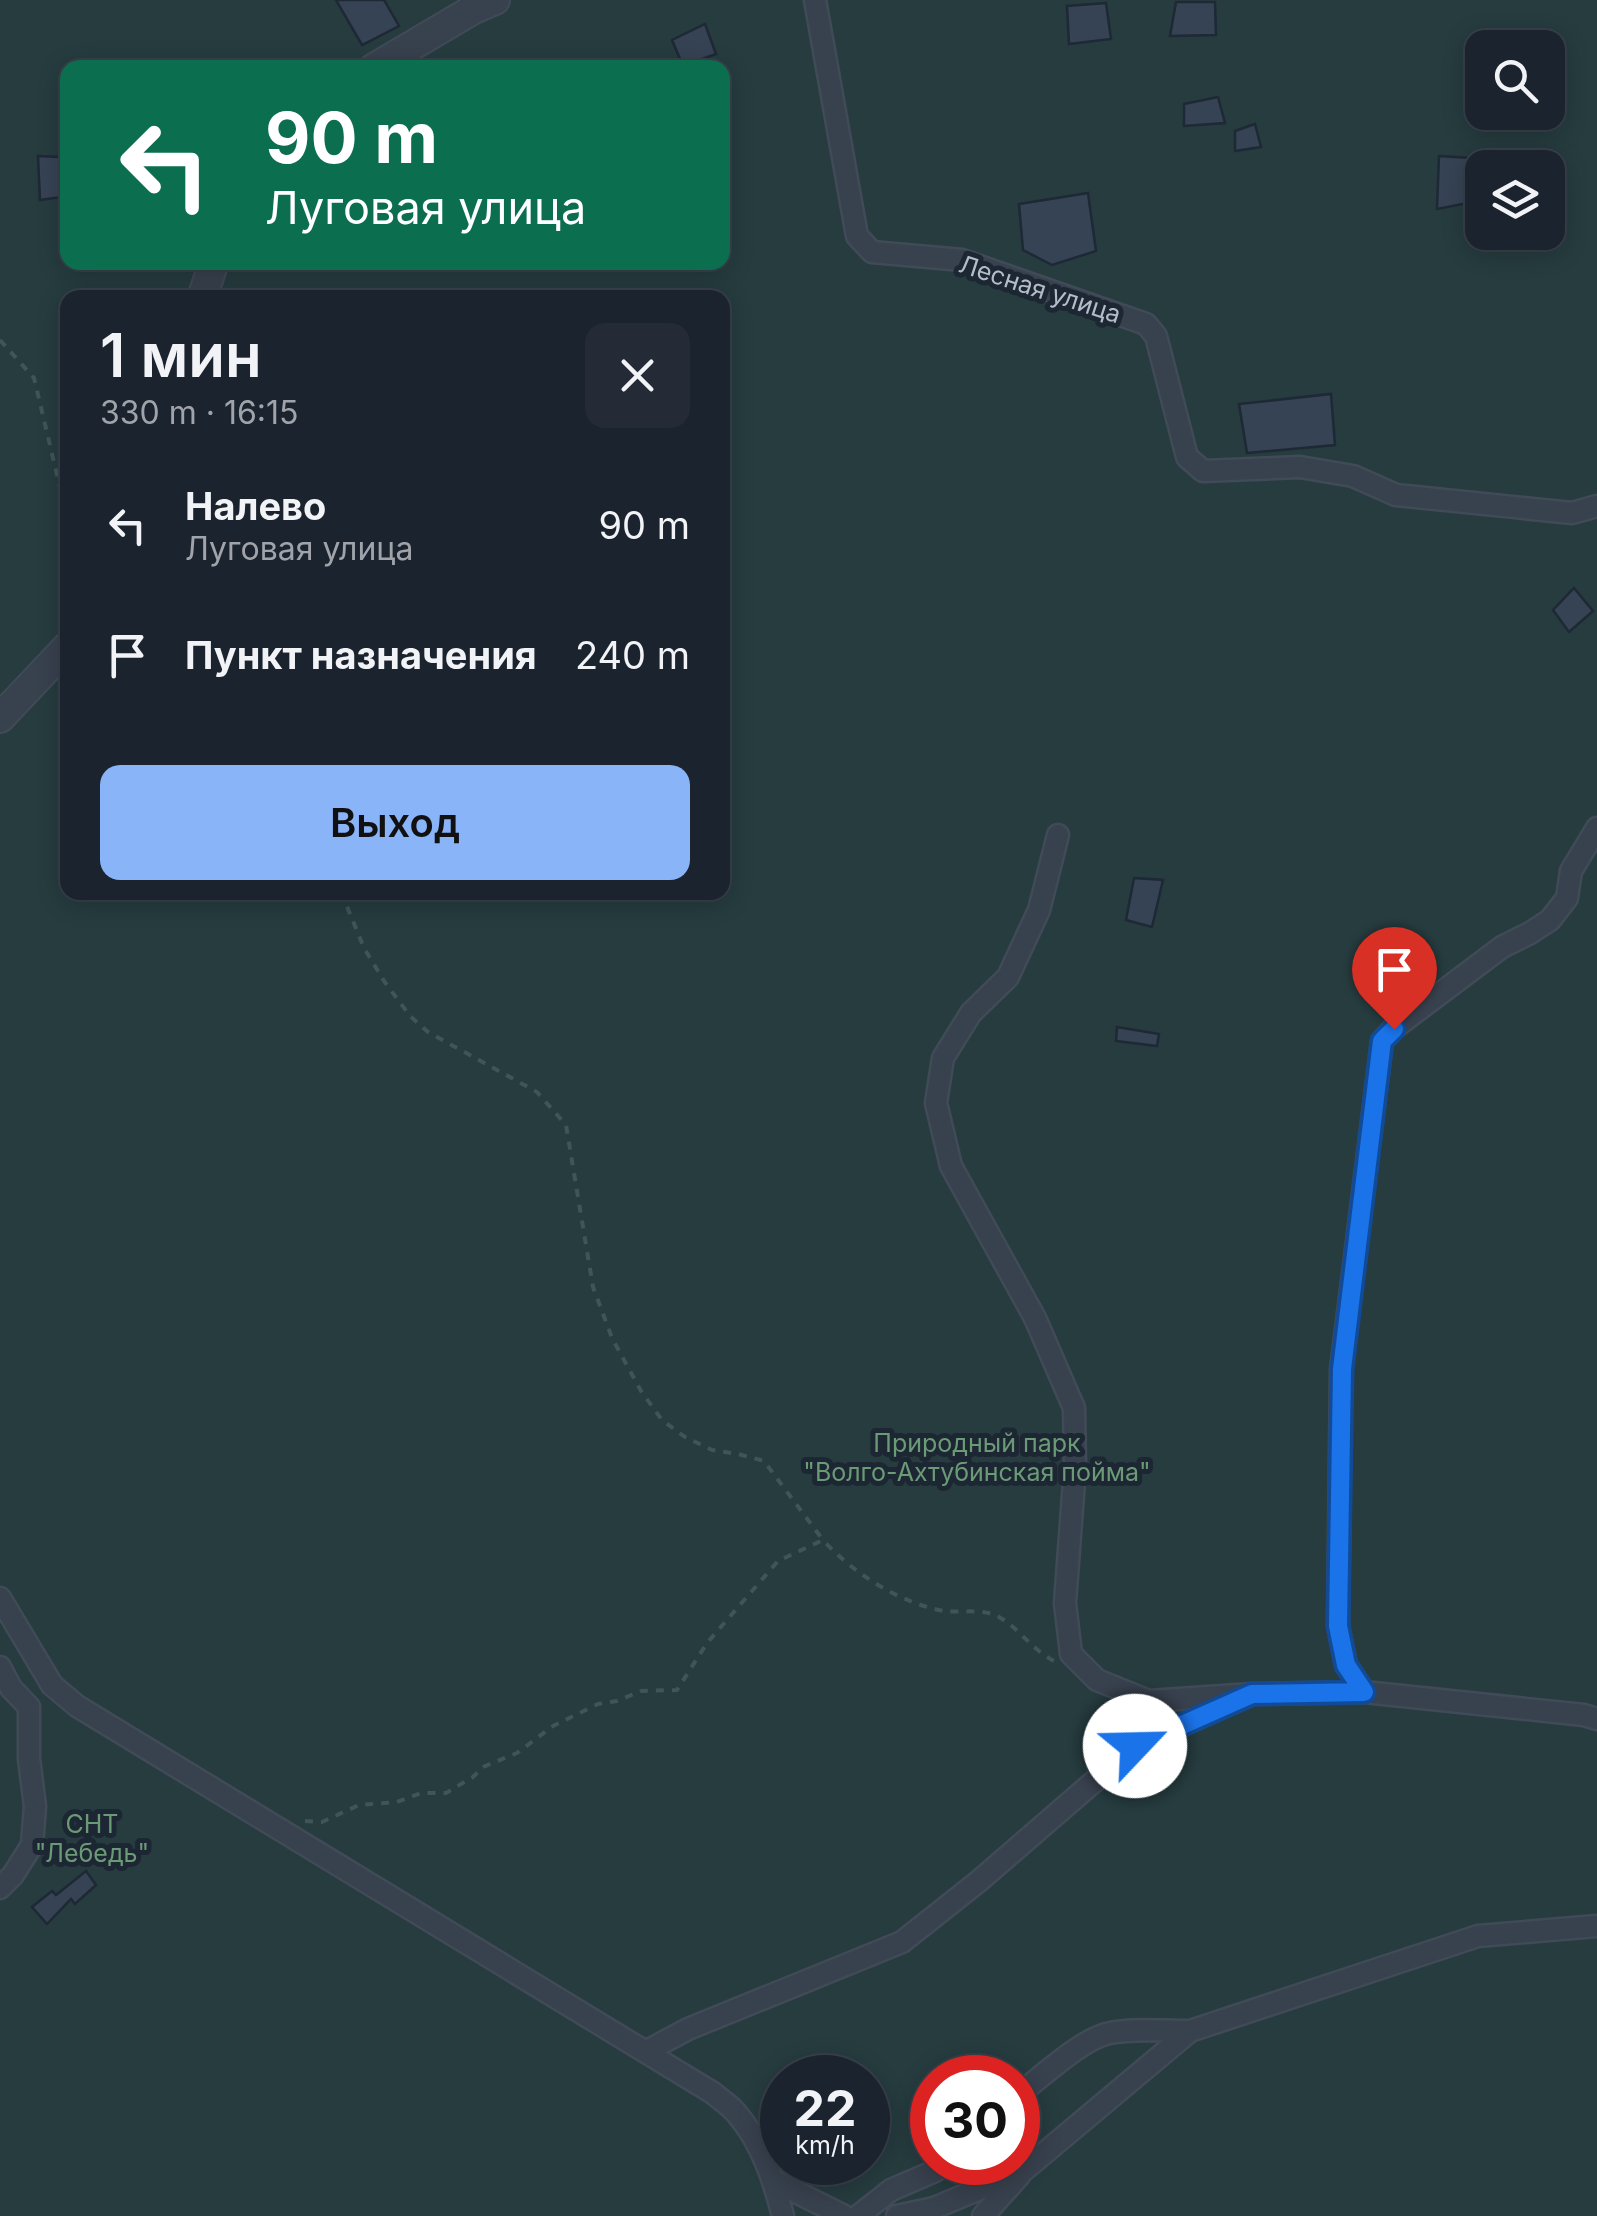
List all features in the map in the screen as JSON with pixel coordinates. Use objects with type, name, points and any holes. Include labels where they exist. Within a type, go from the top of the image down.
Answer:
[{"type":"street","points":[[387,60],[474,8],[495,0]]},
{"type":"street","name":"Лесная улица","points":[[815,0],[857,236],[872,252],[962,260],[1146,324],[1156,336],[1187,458],[1204,471],[1300,467],[1353,476],[1396,496],[1572,513],[1597,506]]},
{"type":"street","points":[[0,718],[60,654]]},
{"type":"street","points":[[1364,1692],[1346,1665],[1338,1626],[1342,1369],[1382,1041],[1502,947],[1550,920],[1567,898],[1571,871],[1597,828]]},
{"type":"street","points":[[1058,835],[1038,910],[1016,960],[1008,977],[971,1012],[943,1058],[936,1102],[951,1166],[1035,1318],[1074,1408],[1065,1603],[1071,1654],[1097,1680],[1149,1701],[1364,1692],[1597,1718]]},
{"type":"street","points":[[0,1598],[52,1686],[76,1706],[714,2093],[737,2114],[760,2152]]},
{"type":"street","points":[[0,1667],[12,1688],[30,1706],[29,1759],[35,1806],[32,1845],[0,1888]]},
{"type":"street","points":[[30,1706],[52,1686]]},
{"type":"street","points":[[647,2050],[688,2029],[902,1942],[1135,1746],[1252,1694]]},
{"type":"street","points":[[1040,2078],[1089,2041],[1108,2033],[1190,2031],[1478,1936],[1597,1926]]},
{"type":"street","points":[[1040,2157],[1190,2031]]},
{"type":"street","points":[[858,2216],[891,2190],[910,2182]]},
{"type":"street","points":[[775,2185],[783,2216]]},
{"type":"street","points":[[782,2185],[844,2216]]},
{"type":"street","points":[[897,2216],[934,2208],[989,2185]]},
{"type":"street","points":[[983,2216],[1011,2185]]},
{"type":"path","points":[[0,340],[34,378],[60,487]]},
{"type":"path","points":[[345,900],[364,948],[410,1016],[428,1032],[537,1092],[566,1125],[593,1287],[612,1338],[662,1420],[712,1450],[764,1461],[833,1551],[889,1590],[921,1605],[997,1615],[1048,1658],[1086,1670]]},
{"type":"path","points":[[270,1823],[322,1822],[359,1805],[398,1802],[422,1793],[446,1794],[483,1767],[517,1753],[553,1726],[598,1704],[641,1691],[677,1690],[707,1643],[778,1562],[823,1540]]},
{"type":"green space","name":"Природный парк \"Волго-Ахтубинская пойма\"","points":[[0,0],[1597,0],[1597,2216],[0,2216]]},
{"type":"building","points":[[336,0],[384,0],[399,26],[362,45]]},
{"type":"building","points":[[1176,2],[1215,2],[1216,35],[1170,36]]},
{"type":"building","points":[[1106,3],[1111,39],[1069,44],[1067,6]]},
{"type":"building","points":[[705,24],[716,54],[700,60],[680,60],[672,40]]},
{"type":"building","points":[[1218,97],[1225,123],[1184,126],[1184,104]]},
{"type":"building","points":[[1255,124],[1261,147],[1235,151],[1235,131]]},
{"type":"building","points":[[38,156],[60,157],[60,197],[40,200]]},
{"type":"building","points":[[1439,156],[1465,158],[1465,204],[1437,209]]},
{"type":"building","points":[[1088,193],[1096,251],[1052,265],[1023,250],[1019,204]]},
{"type":"building","points":[[1331,394],[1335,445],[1247,453],[1239,404]]},
{"type":"building","points":[[1574,588],[1593,611],[1569,632],[1553,610]]},
{"type":"building","points":[[1134,878],[1163,880],[1152,927],[1126,920]]},
{"type":"building","points":[[1117,1027],[1159,1034],[1157,1046],[1116,1041]]},
{"type":"building","points":[[86,1871],[96,1885],[75,1904],[71,1899],[47,1924],[32,1907],[52,1891],[56,1895]]},
{"type":"route","points":[[1135,1746],[1252,1694],[1364,1692],[1346,1665],[1338,1626],[1342,1369],[1382,1041],[1394,1029]]},
{"type":"park label","name":"СНТ \"Лебедь\"","points":[[92,1838]]}]
